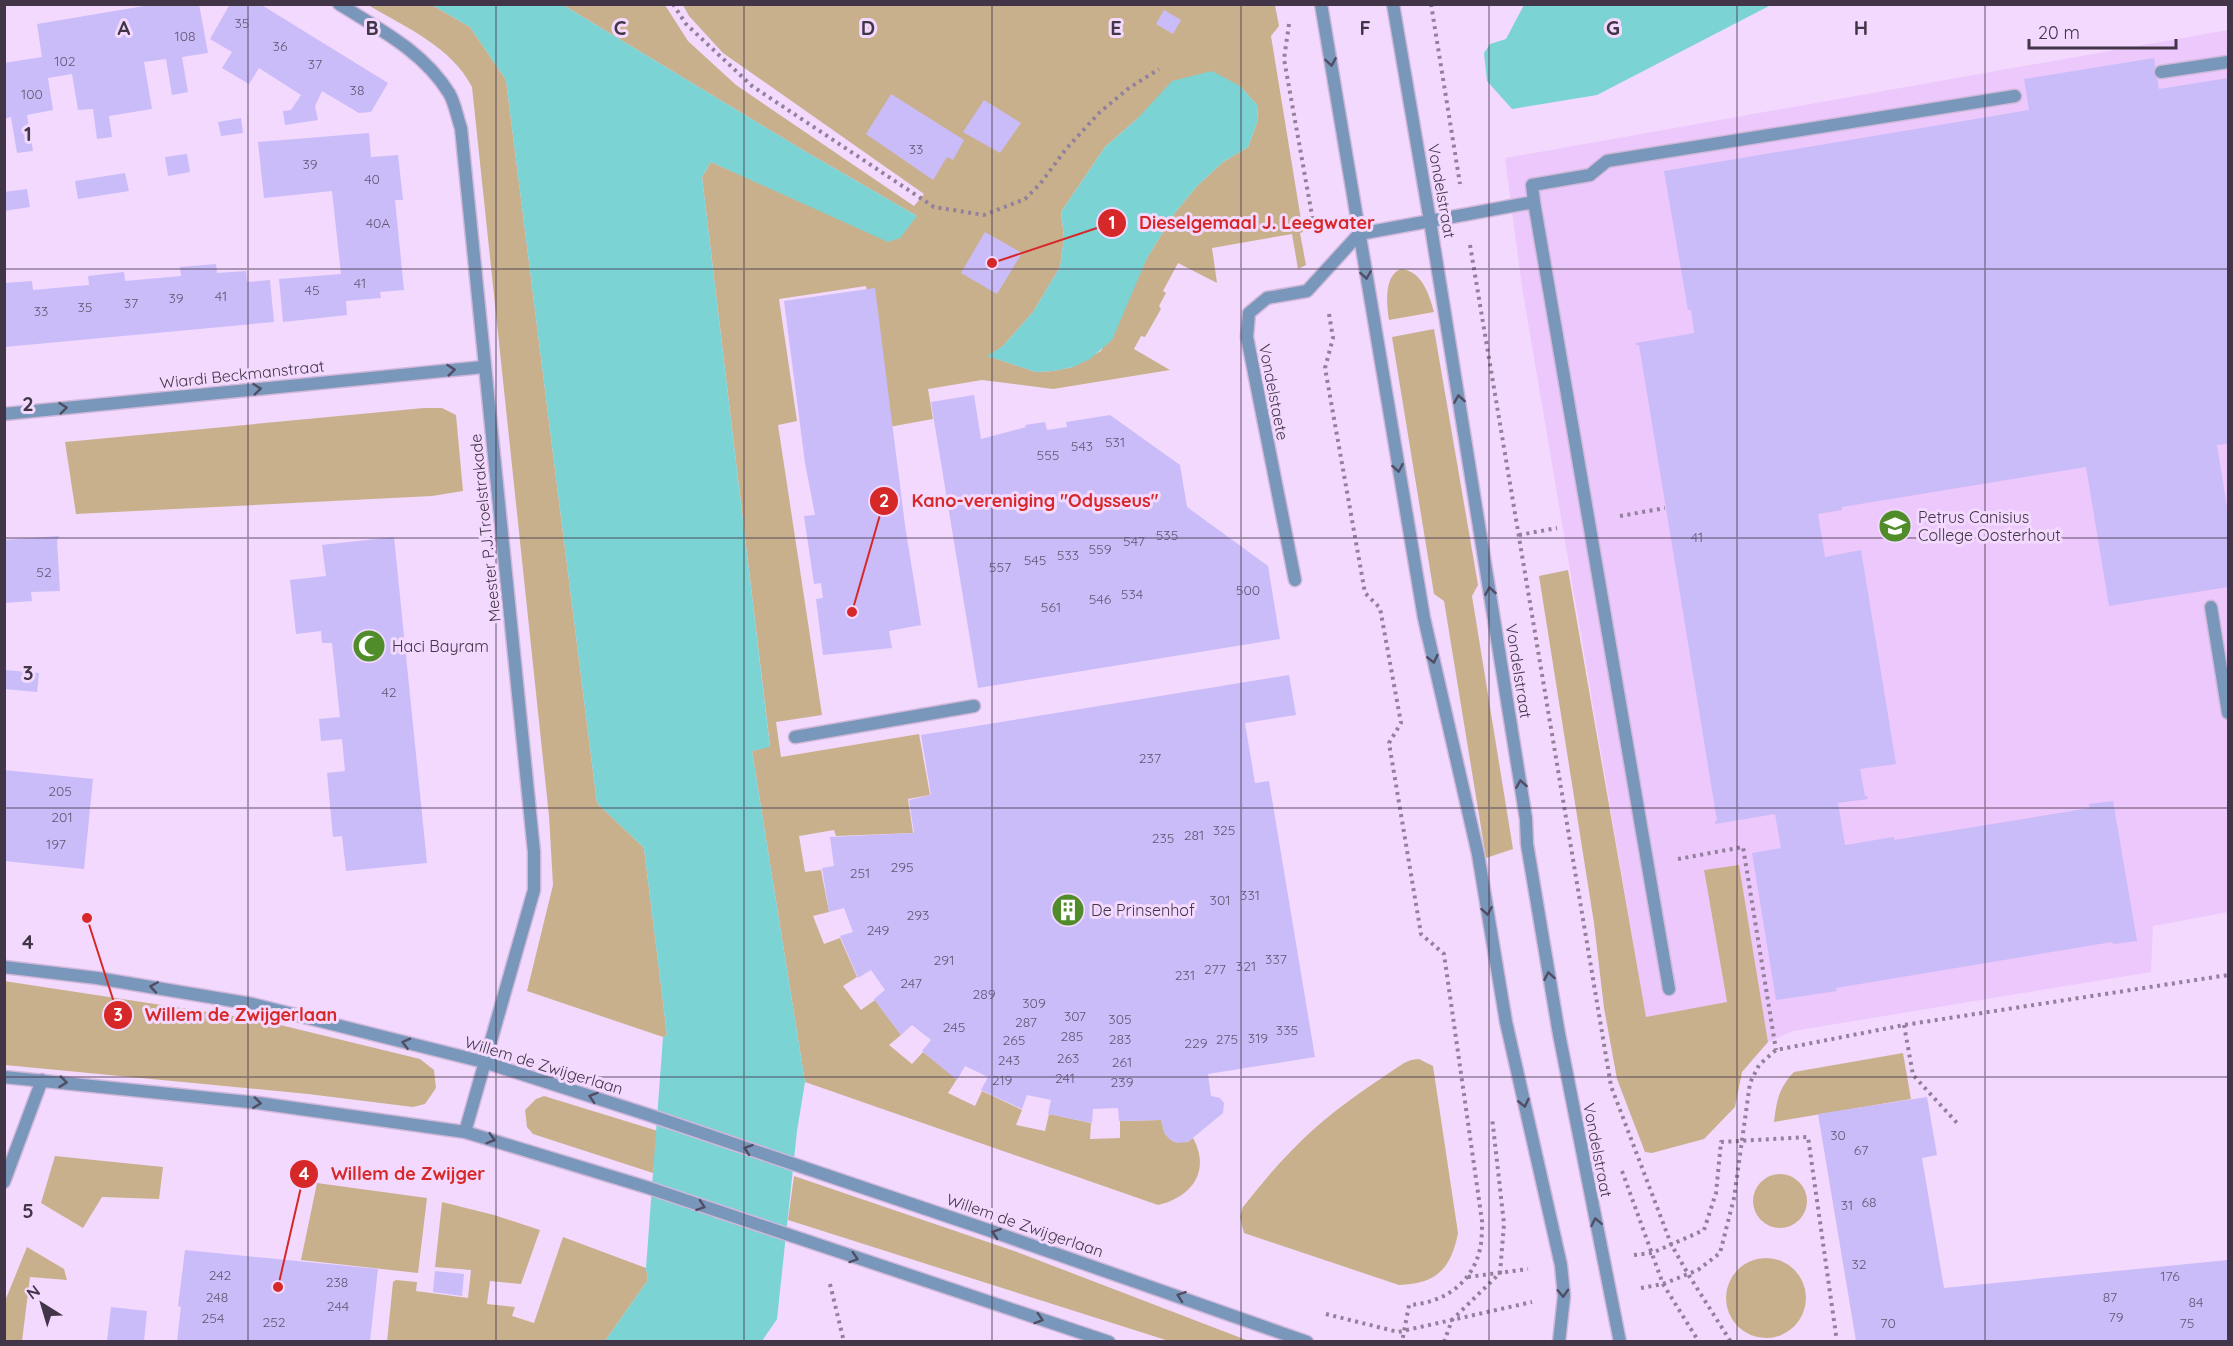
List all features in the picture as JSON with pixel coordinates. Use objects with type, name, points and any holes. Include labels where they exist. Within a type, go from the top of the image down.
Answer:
[{"type":"street","name":"Meester P.J.Troelstrakade","points":[[339,4],[406,46],[433,71],[450,95],[461,128],[483,367],[507,572],[534,852],[534,890],[465,1132]]},
{"type":"street","points":[[1322,4],[1424,618],[1478,854],[1506,1022],[1561,1265],[1564,1296],[1559,1341]]},
{"type":"street","name":"Vondelstraat","points":[[1392,4],[1430,221],[1526,819],[1527,844],[1549,978],[1620,1341]]},
{"type":"street","points":[[2161,72],[2229,62]]},
{"type":"street","points":[[1669,989],[1532,185],[1590,175],[1607,161],[2015,96]]},
{"type":"street","points":[[1359,234],[1534,202]]},
{"type":"street","name":"Vondelstaete","points":[[1295,580],[1247,337],[1249,313],[1267,298],[1307,291],[1359,234]]},
{"type":"street","name":"Wiardi Beckmanstraat","points":[[4,414],[483,367]]},
{"type":"street","points":[[2211,607],[2229,713]]},
{"type":"street","points":[[795,737],[974,706]]},
{"type":"street","name":"Willem de Zwijgerlaan","points":[[4,967],[97,978],[252,1004],[484,1062],[649,1115],[1307,1341]]},
{"type":"street","points":[[4,1077],[258,1103],[465,1132],[646,1187],[1109,1341]]},
{"type":"street","points":[[4,1182],[42,1080]]},
{"type":"path","points":[[674,4],[686,24],[752,86],[934,207],[984,215],[1025,199],[1100,112],[1129,88],[1159,69]]},
{"type":"path","points":[[1431,4],[1611,1086],[1671,1244],[1731,1341]]},
{"type":"path","points":[[1288,16],[1290,27],[1284,59],[1333,338],[1325,368],[1365,593],[1380,608],[1401,723],[1389,743],[1421,934],[1444,954],[1482,1221],[1480,1249],[1468,1277],[1442,1298],[1425,1304],[1409,1305],[1402,1341]]},
{"type":"path","points":[[1648,864],[1743,847],[1776,1050]]},
{"type":"path","points":[[1632,1288],[1663,1284],[1698,1270],[1720,1253],[1734,1198],[1749,1083],[1759,1065],[1776,1050],[1904,1024],[2229,975]]},
{"type":"path","points":[[1904,1024],[1913,1075],[1957,1123]]},
{"type":"path","points":[[1444,1341],[1452,1320],[1500,1273],[1504,1224],[1491,1107]]},
{"type":"path","points":[[1743,1142],[1808,1137],[1837,1341]]},
{"type":"path","points":[[821,1247],[844,1341]]},
{"type":"path","points":[[1320,1312],[1398,1332],[1539,1301]]},
{"type":"path","points":[[1680,1312],[1699,1341]]},
{"type":"shaded area","points":[[368,5],[432,5],[470,27],[506,80],[597,803],[644,848],[667,1035],[663,1037],[527,991],[553,885],[549,816],[472,87],[453,60],[440,49]]},
{"type":"shaded area","points":[[432,5],[563,5],[917,216],[900,238],[888,242],[711,162],[702,177],[770,747],[752,751],[805,1082],[797,1131],[777,1319],[762,1341],[605,1341],[648,1280],[646,1268],[663,1037],[667,1035],[644,848],[597,803],[506,80],[470,27]]},
{"type":"shaded area","points":[[563,5],[665,5],[688,41],[736,85],[914,206],[924,194],[723,53],[689,16],[683,5],[1275,5],[1279,26],[1271,36],[1303,232],[1300,233],[1306,265],[1298,269],[1292,234],[1212,248],[1217,283],[1178,263],[1163,291],[1166,293],[1159,306],[1161,309],[1145,337],[1141,336],[1134,349],[1170,370],[1053,389],[982,380],[928,389],[933,419],[889,427],[866,286],[779,299],[797,421],[778,425],[822,715],[776,722],[781,757],[919,734],[930,795],[908,799],[913,833],[836,836],[834,830],[799,836],[805,872],[821,870],[829,912],[813,916],[824,944],[840,938],[857,977],[843,986],[861,1010],[875,1000],[901,1035],[889,1045],[912,1064],[923,1052],[957,1079],[948,1093],[975,1106],[982,1091],[1022,1110],[1016,1125],[1045,1131],[1049,1114],[1091,1123],[1090,1139],[1120,1138],[1120,1121],[1161,1120],[1165,1134],[1174,1142],[1188,1142],[1193,1138],[1200,1161],[1199,1172],[1189,1189],[1170,1201],[1158,1205],[805,1082],[752,751],[770,746],[702,177],[711,162],[790,197],[917,216]],"holes":[[[1240,86],[1257,105],[1258,120],[1248,147],[1223,162],[1196,187],[1174,214],[1147,258],[1101,351],[1073,367],[1036,372],[988,356],[1003,346],[1033,312],[1060,267],[1064,237],[1061,212],[1105,147],[1137,119]]]},
{"type":"shaded area","points":[[1524,5],[1771,5],[1597,95],[1512,109],[1487,81],[1484,53],[1490,44],[1506,39]]},
{"type":"shaded area","name":"Petrus Canisius College Oosterhout","points":[[2228,30],[2228,912],[2153,926],[2151,972],[1793,1031],[1768,1042],[1739,866],[1704,870],[1727,1003],[1646,1018],[1522,287],[1505,158]]},
{"type":"shaded area","points":[[1212,71],[1240,86],[1257,105],[1258,120],[1248,147],[1223,162],[1196,187],[1174,214],[1147,258],[1112,340],[1090,359],[1073,367],[1053,371],[1036,372],[987,356],[1003,346],[1033,312],[1060,267],[1064,237],[1061,212],[1105,147],[1137,119],[1172,81]]},
{"type":"shaded area","points":[[1401,269],[1414,274],[1424,284],[1434,312],[1389,320],[1387,299],[1389,284],[1395,273]]},
{"type":"shaded area","points":[[1434,329],[1478,585],[1472,596],[1513,849],[1486,858],[1444,601],[1434,594],[1392,337]]},
{"type":"shaded area","points":[[442,408],[456,415],[463,491],[432,496],[76,514],[65,442]]},
{"type":"shaded area","points":[[1568,570],[1646,1017],[1727,1002],[1704,870],[1739,865],[1768,1042],[1742,1072],[1735,1107],[1704,1139],[1652,1153],[1645,1152],[1617,1079],[1604,1008],[1594,923],[1539,576]]},
{"type":"shaded area","points":[[4,981],[260,1020],[420,1059],[434,1070],[436,1088],[425,1104],[413,1107],[308,1094],[5,1065]]},
{"type":"shaded area","points":[[1903,1053],[1911,1099],[1774,1122],[1779,1095],[1794,1072]]},
{"type":"shaded area","points":[[1419,1059],[1433,1066],[1458,1233],[1451,1256],[1440,1272],[1423,1282],[1399,1285],[1244,1233],[1240,1217],[1243,1207],[1295,1147],[1325,1119],[1358,1094],[1404,1063]]},
{"type":"shaded area","points":[[544,1096],[658,1131],[653,1173],[533,1134],[527,1127],[525,1110],[536,1099]]},
{"type":"shaded area","points":[[55,1156],[163,1167],[159,1199],[102,1197],[83,1228],[41,1203]]},
{"type":"shaded area","points":[[1780,1174],[1790,1176],[1799,1182],[1805,1191],[1807,1201],[1805,1211],[1799,1220],[1790,1226],[1780,1228],[1770,1226],[1761,1220],[1755,1211],[1753,1201],[1755,1191],[1761,1182],[1770,1176]]},
{"type":"shaded area","points":[[794,1176],[1017,1252],[1249,1341],[1169,1341],[788,1220]]},
{"type":"shaded area","points":[[317,1183],[427,1198],[418,1273],[301,1260]]},
{"type":"shaded area","points":[[442,1202],[540,1230],[521,1284],[490,1281],[487,1304],[515,1307],[512,1316],[534,1323],[563,1237],[646,1268],[648,1280],[605,1341],[387,1342],[393,1282],[396,1280],[417,1282],[416,1291],[468,1298],[471,1270],[435,1267]]},
{"type":"shaded area","points":[[27,1247],[64,1269],[67,1280],[30,1277],[22,1341],[5,1341],[5,1301]]},
{"type":"shaded area","points":[[1766,1258],[1781,1261],[1794,1270],[1803,1283],[1806,1298],[1803,1313],[1794,1326],[1781,1335],[1766,1338],[1751,1335],[1738,1326],[1729,1313],[1726,1298],[1729,1283],[1738,1270],[1751,1261]]},
{"type":"building","points":[[156,4],[199,4],[208,53],[182,57],[188,92],[172,95],[166,59],[144,62],[152,109],[109,116],[112,137],[97,139],[93,109],[78,110],[72,74],[48,78],[53,110],[27,115],[33,151],[17,153],[11,117],[4,119],[4,63],[42,57],[37,24]]},
{"type":"building","points":[[230,4],[260,4],[388,83],[371,112],[359,113],[322,91],[315,106],[318,120],[285,125],[283,111],[291,110],[301,95],[259,68],[249,84],[222,68],[232,52],[210,39]]},
{"type":"building","points":[[1164,10],[1181,20],[1173,34],[1156,24]]},
{"type":"building","points":[[2154,58],[2159,89],[2228,78],[2228,444],[2217,445],[2228,513],[2228,587],[2109,606],[2086,467],[1842,507],[1842,510],[1818,514],[1825,557],[1861,550],[1896,764],[1860,769],[1865,796],[1868,799],[1838,803],[1845,845],[1894,837],[1894,840],[2090,808],[2089,804],[2113,801],[2137,941],[2113,944],[2112,942],[1776,1000],[1752,853],[1781,848],[1775,814],[1715,824],[1717,821],[1674,557],[1639,345],[1636,345],[1636,343],[1694,333],[1664,171],[2029,110],[2024,79]]},
{"type":"building","points":[[891,94],[964,140],[953,160],[947,157],[933,180],[866,134]]},
{"type":"building","points":[[984,100],[1021,123],[1000,153],[963,132]]},
{"type":"building","points":[[241,118],[243,133],[221,136],[218,122]]},
{"type":"building","points":[[369,133],[371,157],[398,155],[403,200],[395,200],[404,290],[380,292],[381,298],[346,301],[347,315],[283,322],[279,279],[341,274],[332,191],[264,198],[258,142]]},
{"type":"building","points":[[187,154],[190,172],[168,176],[165,157]]},
{"type":"building","points":[[125,173],[129,191],[78,199],[75,181]]},
{"type":"building","points":[[27,189],[30,207],[4,211],[4,192]]},
{"type":"building","points":[[985,232],[1022,253],[997,294],[961,273]]},
{"type":"building","points":[[216,264],[217,273],[246,271],[247,282],[270,280],[274,322],[4,347],[4,283],[32,281],[33,290],[89,285],[88,276],[124,272],[125,281],[181,276],[180,267]]},
{"type":"building","points":[[875,288],[905,525],[921,625],[889,631],[892,648],[823,655],[816,599],[823,598],[821,583],[814,584],[804,516],[815,515],[805,463],[784,301]]},
{"type":"building","points":[[974,395],[981,439],[1026,427],[1025,425],[1045,422],[1047,430],[1067,427],[1066,422],[1110,415],[1180,465],[1187,507],[1268,566],[1280,639],[978,688],[931,402]]},
{"type":"building","points":[[59,536],[57,541],[60,591],[31,592],[32,601],[4,603],[4,540]]},
{"type":"building","points":[[394,537],[427,863],[346,871],[342,836],[333,837],[327,773],[345,771],[342,739],[321,741],[319,719],[340,717],[332,643],[322,643],[321,631],[296,634],[290,580],[326,576],[322,545]]},
{"type":"building","points":[[4,670],[39,673],[37,692],[4,689]]},
{"type":"building","name":"De Prinsenhof","points":[[1289,675],[1296,715],[1245,723],[1255,783],[1269,781],[1315,1057],[1208,1074],[1211,1096],[1220,1098],[1224,1103],[1223,1113],[1188,1142],[1177,1143],[1169,1139],[1164,1132],[1161,1120],[1119,1121],[1118,1108],[1093,1109],[1092,1123],[1048,1114],[1051,1100],[1027,1095],[1022,1109],[981,1090],[988,1077],[965,1066],[957,1080],[922,1051],[931,1040],[912,1025],[901,1035],[874,999],[885,990],[871,970],[858,978],[840,936],[853,932],[844,908],[829,912],[822,868],[834,866],[830,837],[914,833],[909,800],[931,795],[921,735]]},
{"type":"building","points":[[4,770],[93,779],[84,869],[4,861]]},
{"type":"building","points":[[1927,1097],[1937,1155],[1922,1158],[1944,1288],[2228,1260],[2228,1341],[1856,1341],[1818,1114]]},
{"type":"building","points":[[185,1250],[378,1269],[370,1341],[177,1341],[181,1307],[178,1306]]},
{"type":"building","points":[[435,1271],[464,1274],[462,1296],[433,1292]]},
{"type":"building","points":[[111,1307],[147,1311],[144,1341],[107,1341]]},
{"type":"place","name":"Dieselgemaal J. Leegwater","points":[[992,263]]},
{"type":"place","name":"Petrus Canisius College Oosterhout","points":[[1895,526]]},
{"type":"place","name":"Kano-vereniging \"Odysseus\"","points":[[852,612]]},
{"type":"place","name":"Haci Bayram","points":[[369,646]]},
{"type":"place","name":"De Prinsenhof","points":[[1068,910]]},
{"type":"place","name":"Willem de Zwijgerlaan","points":[[87,918]]},
{"type":"place","name":"Willem de Zwijger","points":[[278,1287]]}]
